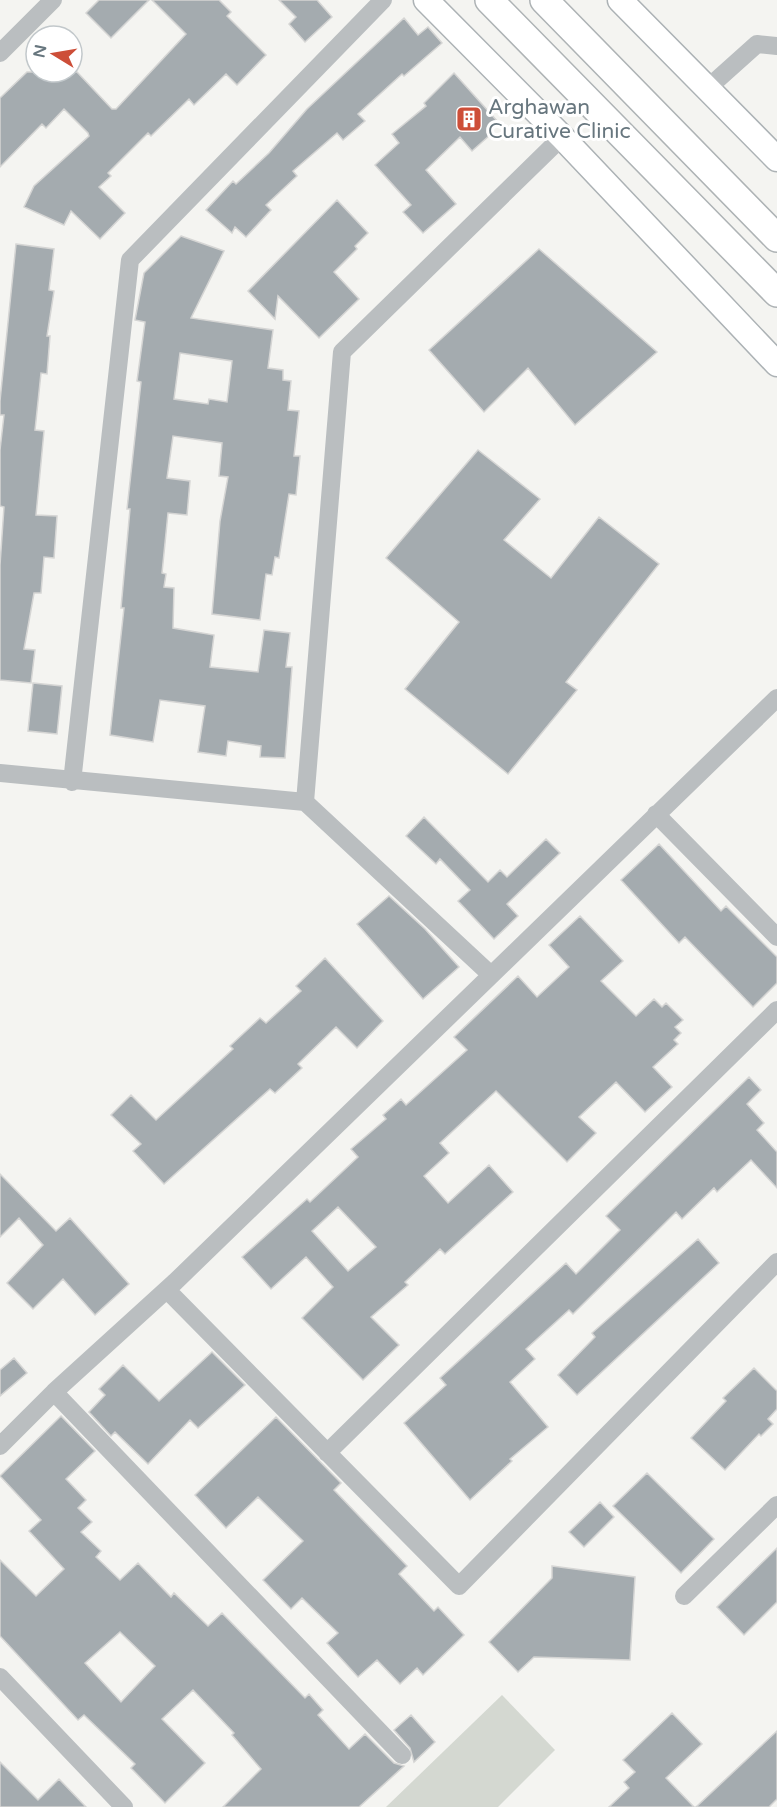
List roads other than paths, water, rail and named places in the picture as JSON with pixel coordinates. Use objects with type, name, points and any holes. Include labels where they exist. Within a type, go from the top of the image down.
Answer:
[{"type":"main road","points":[[489,0],[777,293]]},
{"type":"main road","points":[[544,0],[777,238]]},
{"type":"street","points":[[0,53],[53,0]]},
{"type":"street","points":[[72,782],[130,260],[383,0]]},
{"type":"street","points":[[426,0],[562,137],[777,364]]},
{"type":"street","points":[[620,0],[709,87],[777,159]]},
{"type":"street","points":[[709,87],[757,44],[777,46]]},
{"type":"street","points":[[305,802],[342,352],[562,137]]},
{"type":"street","points":[[0,1446],[54,1392],[167,1290],[490,974],[777,698]]},
{"type":"street","points":[[0,773],[72,782],[305,802],[490,974]]},
{"type":"street","points":[[656,814],[777,937]]},
{"type":"street","points":[[327,1453],[777,1010]]},
{"type":"street","points":[[167,1290],[459,1586],[777,1262]]},
{"type":"street","points":[[54,1392],[402,1755]]},
{"type":"street","points":[[684,1596],[777,1505]]},
{"type":"street","points":[[0,1677],[123,1807]]},
{"type":"place","name":"Arghawan Curative Clinic","points":[[469,119]]}]
